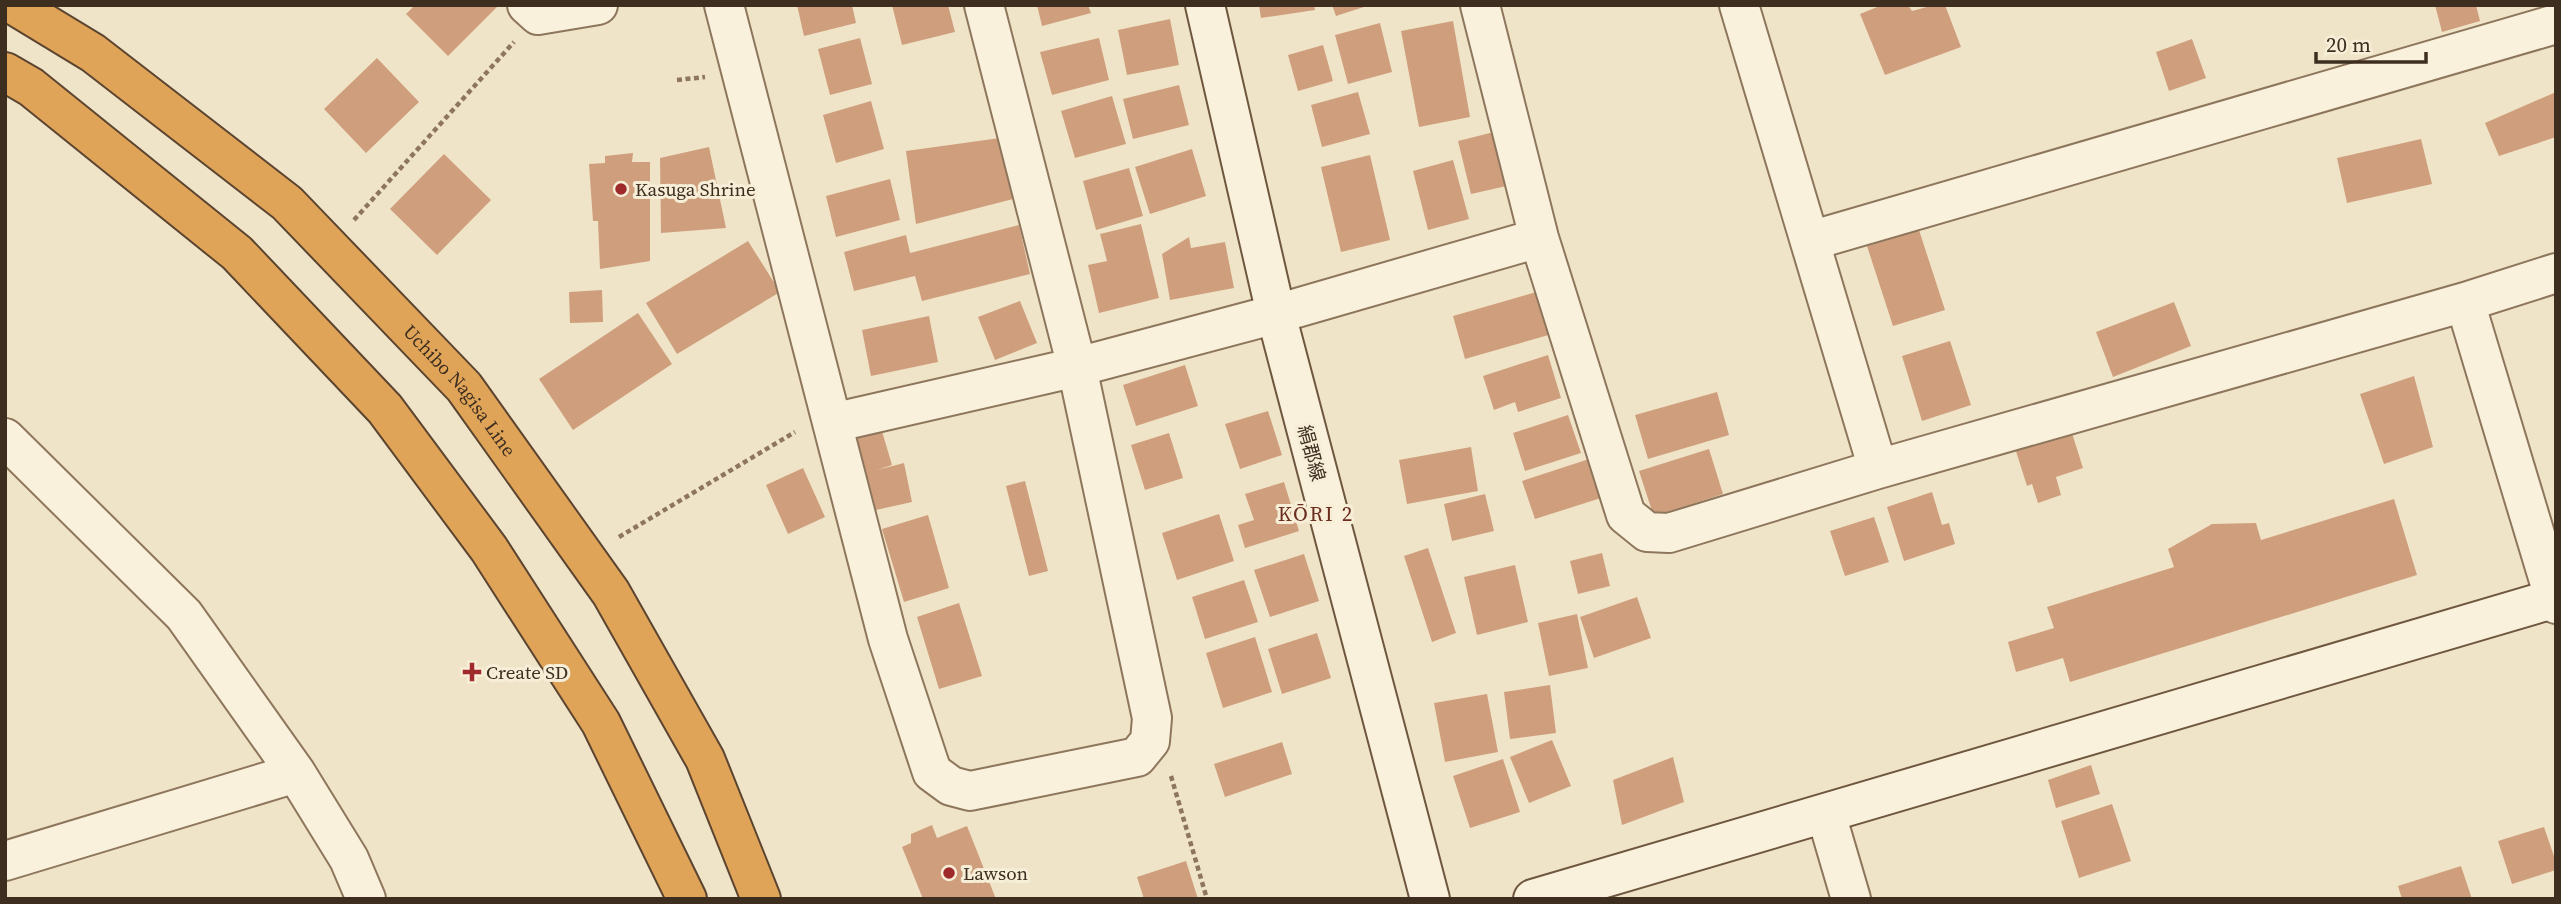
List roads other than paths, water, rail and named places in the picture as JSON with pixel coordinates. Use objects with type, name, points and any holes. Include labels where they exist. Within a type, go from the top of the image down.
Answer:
[{"type":"highway","name":"Uchibo Nagisa Line","points":[[14,5],[93,53],[287,203],[464,387],[617,605],[705,759],[761,899]]},
{"type":"highway","points":[[5,72],[31,88],[237,253],[385,409],[489,549],[601,723],[687,899]]},
{"type":"street","points":[[533,10],[598,5]]},
{"type":"street","points":[[723,5],[888,639],[932,772],[951,786],[970,792],[1137,757],[1150,741],[1152,718],[1077,367],[984,5]]},
{"type":"street","name":"絹郡線","points":[[1205,5],[1276,314],[1430,899]]},
{"type":"street","points":[[1480,5],[1539,238],[1626,514],[1647,532],[1669,533],[1878,469],[2465,302],[2556,273]]},
{"type":"street","points":[[1740,5],[1878,469]]},
{"type":"street","points":[[1810,241],[2556,24]]},
{"type":"street","points":[[832,423],[1077,367],[1276,314],[1539,238]]},
{"type":"street","points":[[1533,899],[2555,600],[2465,302]]},
{"type":"street","points":[[5,439],[184,615],[296,773],[349,859],[366,899]]},
{"type":"street","points":[[5,861],[296,773]]},
{"type":"street","points":[[1826,814],[1851,899]]},
{"type":"place","name":"Kasuga Shrine","points":[[621,189]]},
{"type":"place","name":"Create SD","points":[[472,672]]},
{"type":"place","name":"Lawson","points":[[949,873]]},
{"type":"district","name":"KŌRI 2","points":[[1316,513]]}]
